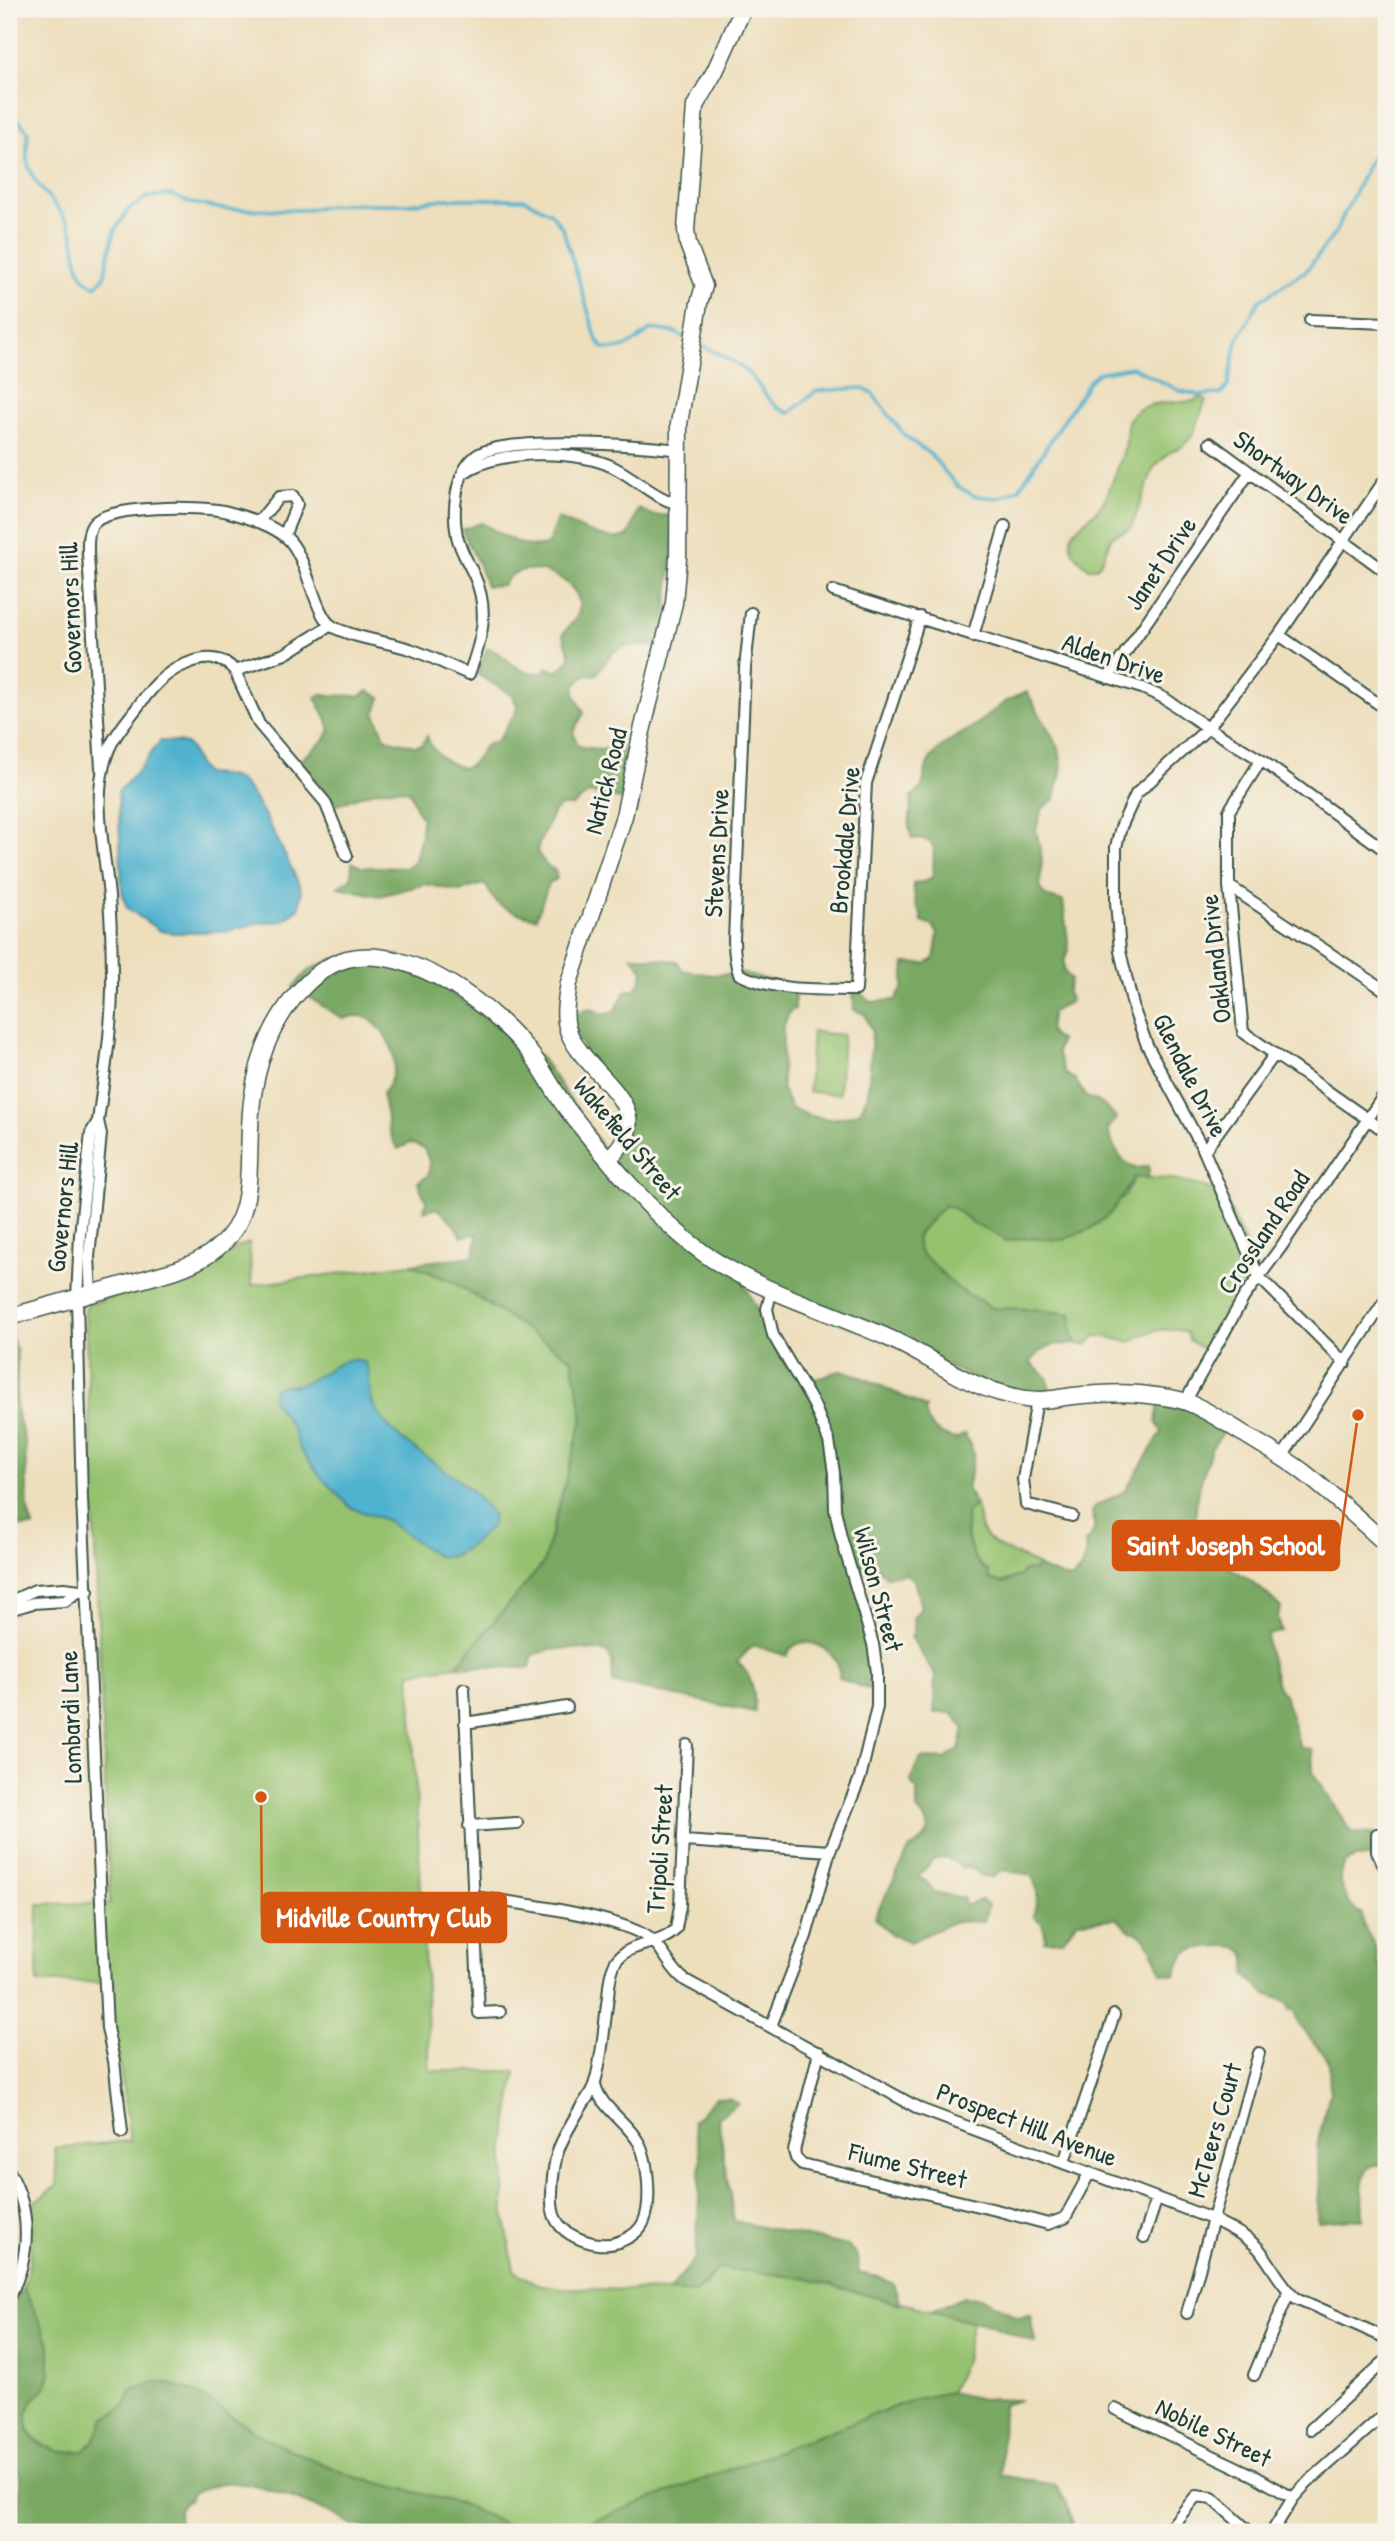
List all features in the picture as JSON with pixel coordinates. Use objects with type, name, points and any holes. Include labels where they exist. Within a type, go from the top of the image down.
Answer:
[{"type":"street","name":"Natick Road","points":[[608,1159],[620,1148],[628,1132],[628,1112],[614,1087],[579,1050],[567,1026],[566,1000],[569,983],[624,816],[674,603],[678,558],[679,424],[704,286],[688,244],[686,230],[695,106],[715,71],[743,9]]},
{"type":"street","points":[[1310,320],[1386,323]]},
{"type":"street","name":"Shortway Drive","points":[[1210,443],[1386,572]]},
{"type":"street","points":[[347,856],[325,802],[259,724],[235,671],[292,651],[331,625],[359,636],[410,649],[469,674],[481,641],[484,621],[480,592],[458,539],[455,502],[465,472],[478,454],[511,447],[603,444],[679,450]]},
{"type":"street","points":[[465,472],[496,458],[550,455],[587,458],[613,467],[652,494],[678,504]]},
{"type":"street","name":"Janet Drive","points":[[1108,678],[1249,473]]},
{"type":"street","name":"Glendale Drive","points":[[1345,1363],[1259,1277],[1205,1151],[1147,1045],[1134,1010],[1117,929],[1116,847],[1121,827],[1136,794],[1208,728],[1279,635],[1386,478]]},
{"type":"street","points":[[258,522],[279,497],[293,496],[298,504],[284,536]]},
{"type":"street","name":"Governors Hill","points":[[84,1296],[79,1247],[91,1133],[98,1121],[108,1057],[112,976],[109,898],[100,818],[102,778],[96,719],[95,643],[88,554],[93,524],[106,515],[141,509],[211,509],[258,522],[284,536],[298,554],[324,618],[331,625]]},
{"type":"street","points":[[973,636],[1006,526]]},
{"type":"street","name":"Alden Drive","points":[[833,591],[1164,698],[1261,760],[1386,851]]},
{"type":"street","name":"Stevens Drive","points":[[751,614],[745,668],[734,940],[737,969],[739,974],[749,979],[790,988],[856,990]]},
{"type":"street","name":"Brookdale Drive","points":[[856,990],[866,783],[920,617]]},
{"type":"street","points":[[1279,635],[1386,709]]},
{"type":"street","name":"Governors Hill","points":[[102,778],[114,740],[158,681],[185,664],[206,659],[220,660],[235,671]]},
{"type":"street","name":"Oakland Drive","points":[[1261,760],[1229,811],[1229,886],[1243,1032],[1386,1132]]},
{"type":"street","points":[[1229,886],[1386,991]]},
{"type":"street","name":"Wakefield Street","points":[[9,1317],[195,1263],[221,1247],[243,1213],[248,1192],[254,1087],[272,1030],[283,1010],[305,984],[323,969],[365,956],[388,958],[432,974],[461,991],[506,1028],[533,1056],[567,1109],[608,1159],[680,1234],[712,1259],[772,1289],[892,1339],[965,1381],[1002,1394],[1037,1400],[1118,1393],[1185,1402],[1208,1412],[1305,1472],[1386,1544]]},
{"type":"street","points":[[1205,1151],[1275,1054]]},
{"type":"street","name":"Crossland Road","points":[[1185,1402],[1244,1297],[1386,1092]]},
{"type":"street","name":"Wilson Street","points":[[771,2026],[806,1936],[830,1851],[860,1777],[877,1707],[877,1672],[871,1637],[836,1519],[834,1473],[829,1441],[814,1405],[774,1335],[767,1314],[772,1289]]},
{"type":"street","name":"Lombardi Lane","points":[[84,1296],[84,1591],[107,2028],[114,2061],[121,2132]]},
{"type":"street","points":[[1282,1457],[1386,1299]]},
{"type":"street","points":[[1037,1400],[1023,1479],[1026,1504],[1072,1516]]},
{"type":"street","points":[[9,1602],[35,1590],[64,1588],[84,1591]]},
{"type":"street","points":[[9,1610],[33,1603],[65,1601],[84,1591]]},
{"type":"street","points":[[464,1689],[479,2013],[500,2012]]},
{"type":"street","points":[[465,1723],[567,1707]]},
{"type":"street","name":"Tripoli Street","points":[[654,1942],[670,1936],[677,1925],[684,1841],[687,1745]]},
{"type":"street","points":[[469,1826],[517,1823]]},
{"type":"street","points":[[1382,1833],[1377,1852],[1386,1870]]},
{"type":"street","points":[[684,1841],[830,1851]]},
{"type":"street","points":[[472,1896],[594,1918],[617,1924],[654,1942]]},
{"type":"street","points":[[595,2084],[600,2098],[639,2142],[647,2173],[648,2201],[644,2222],[629,2238],[607,2245],[582,2240],[565,2231],[554,2217],[551,2204],[553,2166],[558,2148],[595,2084],[612,1970],[622,1955],[654,1942]]},
{"type":"street","name":"Prospect Hill Avenue","points":[[654,1942],[678,1975],[920,2109],[1212,2219],[1240,2233],[1268,2260],[1296,2298],[1386,2338]]},
{"type":"street","points":[[1064,2162],[1114,2015]]},
{"type":"street","name":"Fiume Street","points":[[819,2052],[794,2151],[802,2164],[1048,2224],[1061,2221],[1068,2214],[1090,2172]]},
{"type":"street","name":"McTeers Court","points":[[1187,2313],[1259,2053]]},
{"type":"street","points":[[9,2171],[25,2211],[26,2246],[13,2278],[9,2297]]},
{"type":"street","points":[[1144,2237],[1157,2198]]},
{"type":"street","points":[[1254,2375],[1289,2292]]},
{"type":"street","points":[[1311,2429],[1386,2360]]},
{"type":"street","name":"Nobile Street","points":[[1115,2409],[1253,2475],[1293,2498]]},
{"type":"street","points":[[1272,2532],[1293,2498],[1315,2474],[1386,2413]]},
{"type":"street","points":[[1167,2532],[1196,2497],[1212,2498],[1250,2532]]},
{"type":"green space","points":[[1200,396],[1206,400],[1193,435],[1183,446],[1170,452],[1154,467],[1132,526],[1112,536],[1101,562],[1096,568],[1089,568],[1073,552],[1072,534],[1100,507],[1106,496],[1125,447],[1130,418],[1145,407],[1194,401]]},
{"type":"green space","points":[[638,509],[652,515],[677,516],[662,648],[639,645],[624,647],[604,663],[597,674],[584,676],[575,686],[575,695],[584,713],[573,732],[578,746],[602,750],[616,744],[638,750],[626,800],[589,793],[572,806],[562,806],[554,811],[537,852],[547,866],[555,870],[557,879],[549,883],[536,918],[501,906],[484,884],[459,891],[425,884],[380,896],[338,887],[351,878],[352,862],[361,867],[405,868],[415,861],[422,818],[410,791],[400,789],[371,792],[335,806],[300,761],[328,734],[327,721],[315,698],[320,695],[360,696],[368,691],[381,697],[375,714],[386,739],[415,746],[422,745],[427,736],[432,748],[446,761],[464,768],[472,764],[485,746],[498,740],[516,712],[517,705],[512,695],[477,674],[487,648],[527,672],[544,672],[547,667],[557,672],[570,656],[563,634],[579,611],[578,599],[572,588],[550,573],[523,570],[511,575],[503,585],[486,586],[462,530],[481,523],[514,541],[540,546],[548,544],[557,518],[593,534],[621,538],[629,535]]},
{"type":"green space","points":[[1027,692],[1059,748],[1062,767],[1055,799],[1042,809],[1036,830],[1042,858],[1040,888],[1045,896],[1063,901],[1069,950],[1064,961],[1064,971],[1071,980],[1067,993],[1071,1001],[1052,1012],[1049,1030],[1053,1037],[1060,1040],[1057,1052],[1065,1074],[1075,1079],[1086,1097],[1110,1111],[1116,1119],[1108,1129],[1113,1145],[1132,1167],[1149,1166],[1148,1178],[1135,1177],[1110,1214],[1090,1229],[1063,1240],[1025,1238],[1006,1241],[945,1205],[916,1238],[919,1251],[957,1288],[993,1308],[1071,1314],[1072,1333],[1076,1344],[1045,1348],[1030,1363],[1047,1377],[1051,1397],[1020,1396],[743,1283],[777,1346],[805,1384],[832,1373],[848,1372],[926,1407],[930,1424],[944,1435],[956,1439],[965,1434],[974,1454],[967,1489],[975,1504],[966,1514],[970,1546],[976,1560],[988,1571],[990,1579],[1003,1583],[1020,1576],[1023,1571],[1035,1570],[1038,1566],[1070,1579],[1079,1572],[1085,1558],[1085,1542],[1094,1529],[1092,1512],[1096,1506],[1125,1491],[1162,1432],[1156,1422],[1160,1396],[1228,1426],[1211,1449],[1197,1495],[1195,1523],[1186,1541],[1187,1548],[1239,1573],[1281,1608],[1278,1616],[1281,1631],[1268,1635],[1267,1644],[1277,1685],[1285,1696],[1300,1747],[1312,1749],[1313,1773],[1349,1829],[1353,1833],[1374,1834],[1378,1856],[1355,1858],[1345,1862],[1341,1876],[1346,1898],[1362,1914],[1363,1925],[1375,1946],[1377,1961],[1386,1980],[1386,2165],[1373,2165],[1366,2173],[1362,2193],[1363,2220],[1317,2222],[1320,2178],[1318,2141],[1330,2092],[1329,2061],[1298,2023],[1294,2009],[1290,2010],[1287,2002],[1266,1994],[1245,1975],[1246,1957],[1240,1949],[1221,1946],[1189,1952],[1185,1954],[1175,1975],[1161,1973],[1146,1940],[1115,1918],[1077,1921],[1063,1940],[1045,1941],[1042,1923],[1033,1916],[1037,1895],[1031,1875],[1003,1870],[993,1877],[983,1877],[972,1868],[961,1867],[946,1857],[933,1860],[918,1877],[926,1881],[933,1892],[963,1898],[966,1906],[981,1900],[988,1905],[984,1921],[953,1922],[910,1942],[891,1934],[874,1918],[910,1848],[926,1836],[927,1826],[917,1809],[917,1789],[912,1785],[911,1779],[921,1758],[945,1759],[959,1749],[964,1728],[952,1713],[934,1713],[935,1675],[911,1637],[914,1631],[913,1618],[921,1608],[914,1580],[906,1574],[886,1576],[878,1569],[855,1573],[877,1689],[860,1687],[839,1678],[839,1668],[829,1652],[805,1643],[791,1648],[787,1656],[753,1645],[737,1662],[752,1684],[755,1712],[613,1683],[612,1660],[606,1652],[569,1648],[550,1650],[533,1655],[530,1668],[456,1666],[543,1564],[583,1417],[572,1359],[453,1282],[410,1264],[473,1256],[478,1234],[461,1236],[450,1220],[436,1208],[424,1211],[426,1201],[418,1182],[428,1176],[430,1164],[424,1148],[410,1143],[398,1149],[391,1134],[382,1094],[391,1079],[394,1056],[384,1034],[366,1018],[356,1016],[343,1019],[293,987],[309,970],[333,959],[399,955],[541,1057],[612,1161],[630,1113],[586,1056],[570,1016],[589,1008],[604,1014],[615,1011],[626,990],[634,990],[641,981],[643,970],[632,956],[677,961],[682,970],[712,975],[740,973],[795,987],[795,1009],[790,1011],[783,1027],[782,1089],[791,1108],[825,1119],[841,1118],[860,1112],[868,1094],[872,1032],[865,1014],[854,1010],[853,990],[856,989],[870,1002],[895,1000],[903,988],[905,963],[926,964],[934,959],[938,934],[933,926],[922,922],[916,906],[913,884],[927,881],[933,876],[934,847],[929,841],[912,838],[909,828],[912,796],[921,788],[927,764],[940,748],[1006,702]]},
{"type":"green space","points":[[812,1032],[843,1035],[839,1094],[808,1092]]},
{"type":"green space","points":[[1135,1177],[1172,1179],[1221,1189],[1260,1276],[1210,1353],[1189,1340],[1187,1333],[1174,1330],[1150,1332],[1132,1342],[1095,1336],[1087,1345],[1076,1344],[1072,1333],[1071,1314],[993,1308],[957,1288],[919,1251],[916,1238],[945,1204],[974,1224],[1006,1240],[1063,1240],[1125,1196]]},
{"type":"green space","points":[[249,1243],[252,1285],[410,1264],[453,1282],[572,1359],[583,1417],[543,1564],[456,1666],[410,1673],[430,2071],[516,2071],[504,2146],[504,2213],[514,2270],[536,2284],[563,2288],[695,2293],[719,2267],[804,2278],[972,2321],[965,2360],[950,2392],[915,2399],[564,2532],[521,2532],[462,2504],[351,2476],[266,2439],[195,2392],[131,2390],[125,2404],[114,2412],[84,2451],[65,2453],[54,2450],[36,2439],[30,2431],[27,2422],[28,2408],[46,2386],[23,2287],[31,2246],[30,2205],[58,2185],[55,2148],[130,2141],[121,2074],[110,2027],[107,1982],[37,1983],[38,1904],[110,1903],[85,1309],[90,1304],[190,1274],[233,1249]]},
{"type":"green space","points":[[12,1325],[11,1336],[17,1352],[16,1409],[25,1443],[28,1511],[33,1527],[9,1526],[9,1326]]},
{"type":"green space","points":[[975,1504],[982,1531],[987,1537],[999,1547],[1038,1566],[1035,1570],[1023,1571],[1020,1576],[1001,1582],[990,1579],[982,1572],[972,1554],[967,1533],[966,1514]]},
{"type":"green space","points":[[716,2097],[738,2103],[718,2118],[734,2221],[848,2246],[857,2257],[859,2273],[882,2278],[893,2284],[900,2304],[804,2278],[719,2268],[695,2293],[669,2291],[696,2257],[701,2157],[693,2122]]},
{"type":"green space","points":[[23,2287],[50,2344],[50,2373],[46,2386],[33,2400],[27,2413],[28,2430],[35,2441],[61,2452],[84,2451],[94,2441],[104,2419],[126,2405],[131,2390],[156,2382],[167,2383],[195,2392],[266,2439],[351,2476],[462,2504],[521,2532],[382,2532],[351,2524],[330,2512],[276,2492],[249,2485],[223,2483],[192,2493],[178,2511],[179,2532],[9,2532],[19,2506],[20,2476],[9,2451],[12,2420],[9,2412],[9,2313]]},
{"type":"green space","points":[[964,2297],[982,2298],[1018,2317],[1030,2315],[1035,2343],[985,2324],[930,2311]]},
{"type":"green space","points":[[950,2392],[982,2399],[1020,2400],[1003,2405],[1001,2475],[1055,2485],[1067,2503],[1075,2532],[564,2532],[915,2399]]},
{"type":"water","points":[[160,741],[188,745],[205,774],[225,775],[245,785],[272,828],[300,886],[299,908],[283,921],[258,923],[230,931],[173,933],[160,931],[127,908],[122,891],[118,792]]},
{"type":"water","points":[[347,1360],[358,1360],[366,1364],[372,1401],[392,1430],[415,1450],[468,1487],[493,1516],[491,1527],[466,1549],[449,1557],[436,1556],[386,1520],[351,1508],[321,1477],[300,1449],[291,1426],[272,1400],[274,1388],[302,1384]]},
{"type":"waterway","points":[[9,111],[28,131],[27,156],[31,173],[67,220],[83,277],[96,286],[104,277],[114,232],[128,210],[147,197],[171,195],[191,203],[224,209],[303,210],[343,204],[408,204],[443,199],[524,199],[551,213],[563,229],[597,340],[603,348],[623,347],[652,329],[674,332],[690,340]]},
{"type":"waterway","points":[[697,343],[738,365],[750,375],[772,403],[790,413],[816,391],[863,388],[872,393],[905,436],[931,455],[957,486],[975,496],[999,498],[1019,489],[1090,380],[1098,373],[1132,367],[1180,391],[1200,395],[1221,394],[1228,386],[1237,341],[1259,301],[1307,270],[1335,233],[1386,128]]},
{"type":"place","name":"Saint Joseph School","points":[[1358,1415]]},
{"type":"place","name":"Midville Country Club","points":[[261,1797]]}]
